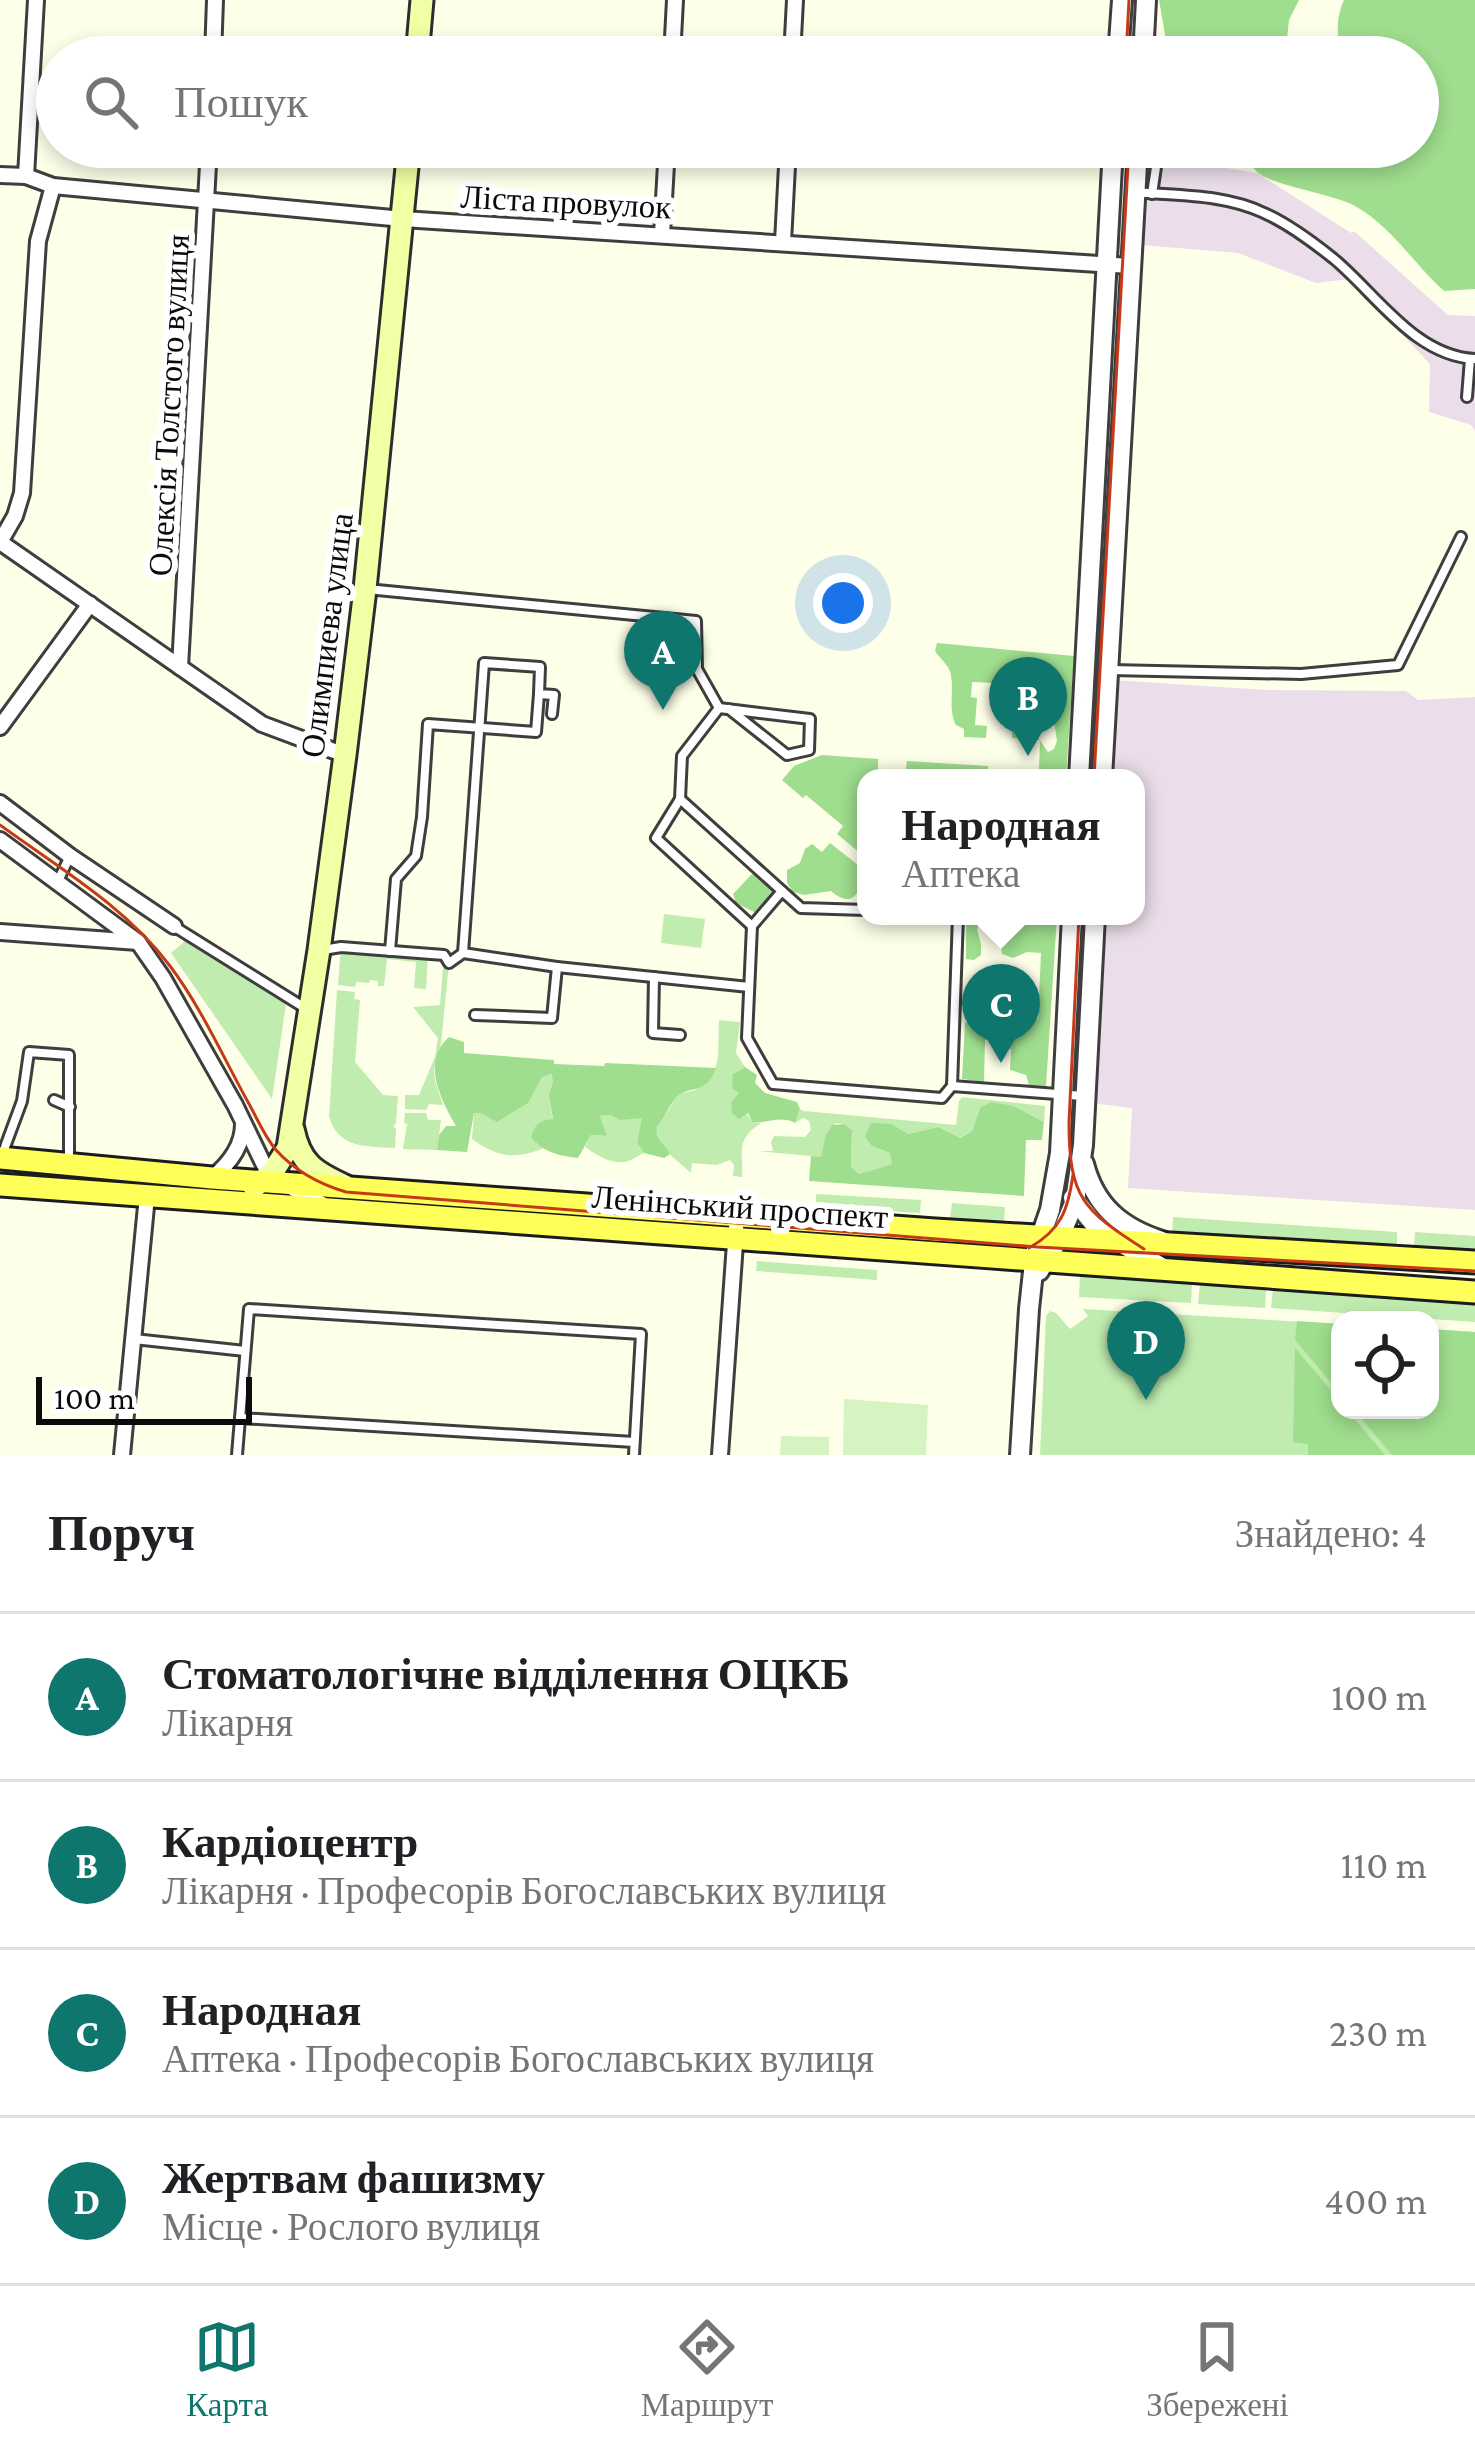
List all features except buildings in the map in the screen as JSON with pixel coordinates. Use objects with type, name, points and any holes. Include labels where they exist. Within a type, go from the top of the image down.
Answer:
[{"type":"main road","points":[[418,36],[422,0]]},
{"type":"main road","name":"Олимпиева улица","points":[[292,1128],[320,950],[365,589],[407,168]]},
{"type":"main road","points":[[196,1198],[244,1192],[271,1175],[292,1128]]},
{"type":"main road","points":[[292,1128],[305,1162],[346,1186]]},
{"type":"main road","name":"Ленінський проспект","points":[[0,1158],[212,1178],[271,1175],[346,1186],[736,1214],[1170,1271],[1475,1292]]},
{"type":"main road","name":"Ленінський проспект","points":[[0,1185],[735,1238],[1043,1254],[1115,1240],[1475,1262]]},
{"type":"street","points":[[26,176],[36,0]]},
{"type":"street","points":[[214,36],[215,0]]},
{"type":"street","points":[[673,36],[675,0]]},
{"type":"street","points":[[793,36],[795,0]]},
{"type":"street","points":[[1119,36],[1122,0]]},
{"type":"street","points":[[1144,36],[1146,0]]},
{"type":"street","name":"Олексія Толстого вулиця","points":[[180,667],[208,168]]},
{"type":"street","points":[[662,234],[666,168]]},
{"type":"street","points":[[783,242],[787,168]]},
{"type":"street","points":[[1079,769],[1112,168]]},
{"type":"street","points":[[1102,769],[1130,266],[1144,193],[1141,168]]},
{"type":"street","name":"Ліста провулок","points":[[0,175],[26,176],[53,186],[403,219],[1130,266]]},
{"type":"street","points":[[53,186],[38,241],[22,493],[0,542],[262,724],[345,755]]},
{"type":"street","points":[[0,727],[90,604]]},
{"type":"street","points":[[0,803],[174,926]]},
{"type":"street","points":[[0,840],[138,942],[163,978],[271,1175],[324,1205],[362,1213]]},
{"type":"street","points":[[1020,1455],[1043,1254],[1060,1154],[1071,925]]},
{"type":"street","points":[[1043,1254],[1075,1201],[1083,1145],[1094,925]]},
{"type":"street","points":[[0,932],[138,942]]},
{"type":"street","points":[[212,1178],[243,1139],[243,1119]]},
{"type":"street","points":[[1083,1145],[1089,1182],[1103,1207],[1147,1236],[1173,1244]]},
{"type":"street","points":[[1060,1154],[1065,1182],[1099,1230],[1170,1271]]},
{"type":"street","points":[[122,1455],[147,1196]]},
{"type":"street","points":[[720,1455],[736,1214]]},
{"type":"lane","points":[[1152,168],[1144,193],[1229,200],[1267,214],[1331,257],[1424,343],[1455,358],[1472,359],[1467,397]]},
{"type":"lane","points":[[1108,670],[1301,674],[1398,665],[1461,537]]},
{"type":"lane","points":[[365,589],[696,621],[697,669],[724,708],[787,755],[808,750],[810,719],[724,708]]},
{"type":"lane","points":[[390,951],[396,879],[416,856],[428,724],[479,728],[536,732],[540,667],[484,663],[479,728],[464,953]]},
{"type":"lane","points":[[539,694],[554,694],[553,714]]},
{"type":"lane","points":[[724,708],[682,756],[680,799],[656,838],[752,926]]},
{"type":"lane","points":[[680,799],[801,908],[857,910]]},
{"type":"lane","points":[[58,881],[70,856]]},
{"type":"lane","points":[[782,891],[752,926],[749,987],[748,1038],[773,1084],[942,1098],[952,1087],[958,925]]},
{"type":"lane","points":[[174,926],[310,1012]]},
{"type":"lane","points":[[320,950],[341,946],[444,955],[448,963],[464,953],[749,987]]},
{"type":"lane","points":[[475,1015],[552,1018],[557,967]]},
{"type":"lane","points":[[654,977],[653,1033],[680,1035]]},
{"type":"lane","points":[[0,1158],[22,1102],[29,1052],[69,1055],[69,1165]]},
{"type":"lane","points":[[952,1087],[1085,1096]]},
{"type":"lane","points":[[22,1102],[35,1099]]},
{"type":"lane","points":[[54,1100],[70,1106]]},
{"type":"lane","points":[[237,1455],[249,1310],[641,1334],[634,1455]]},
{"type":"lane","points":[[133,1339],[245,1351]]},
{"type":"lane","points":[[240,1418],[634,1442]]},
{"type":"shaded area","points":[[1146,168],[1226,168],[1257,173],[1354,231],[1448,315],[1475,316],[1475,431],[1471,425],[1429,412],[1430,364],[1350,279],[1316,283],[1238,253],[1141,245]]},
{"type":"shaded area","points":[[1113,680],[1266,690],[1406,691],[1418,700],[1475,697],[1475,1210],[1128,1188],[1132,1108],[1092,1100],[1101,925],[1145,925],[1145,769],[1108,769]]},
{"type":"green space","points":[[1159,0],[1299,0],[1287,36],[1165,36]]},
{"type":"green space","points":[[1344,0],[1475,0],[1475,289],[1444,291],[1391,235],[1355,206],[1288,185],[1253,168],[1439,168],[1439,36],[1339,36]]},
{"type":"green space","points":[[937,643],[1074,656],[1067,769],[1039,769],[1040,741],[1048,752],[1057,741],[1054,721],[1041,713],[1034,726],[1040,740],[1012,738],[1020,684],[972,682],[971,697],[977,698],[975,725],[987,726],[986,738],[964,737],[952,713],[950,672],[935,651]]},
{"type":"green space","points":[[822,755],[878,759],[878,769],[857,769],[857,851],[837,834],[843,826],[782,780],[794,766]]},
{"type":"green space","points":[[907,761],[988,769],[906,769]]},
{"type":"green space","points":[[830,843],[857,864],[857,891],[851,898],[831,891],[804,895],[793,892],[787,883],[787,870],[800,863],[805,849],[812,844],[822,852]]},
{"type":"green space","points":[[752,874],[776,894],[758,914],[736,903],[733,894]]},
{"type":"green space","points":[[664,914],[705,919],[701,948],[661,943]]},
{"type":"green space","points":[[966,925],[979,925],[981,955],[966,959]]},
{"type":"green space","points":[[1001,925],[1056,925],[1046,1086],[1029,1085],[1026,1075],[1010,1070],[1011,1049],[1002,1048],[1003,1018],[1038,1019],[1041,953],[1013,958],[1002,954]]},
{"type":"green space","points":[[191,936],[286,1004],[272,1099],[171,953]]},
{"type":"green space","points":[[341,947],[428,954],[426,989],[414,988],[416,962],[387,959],[384,986],[370,980],[356,982],[355,987],[338,985]]},
{"type":"green space","points":[[444,955],[449,963],[434,1069],[443,1105],[405,1109],[405,1095],[419,1095],[438,1038],[413,1007],[440,1005]]},
{"type":"green space","points":[[337,990],[355,992],[354,999],[360,1000],[355,1062],[383,1095],[398,1096],[395,1148],[347,1140],[329,1117]]},
{"type":"green space","points":[[719,1020],[740,1022],[736,1053],[745,1067],[733,1074],[740,1093],[737,1099],[752,1122],[761,1123],[744,1141],[742,1177],[733,1176],[730,1160],[717,1165],[692,1163],[691,1173],[668,1152],[657,1133],[677,1097],[712,1076]]},
{"type":"green space","points":[[965,1022],[991,1023],[990,1039],[985,1040],[984,1082],[962,1079]]},
{"type":"green space","points":[[449,1037],[464,1042],[464,1053],[554,1060],[554,1064],[716,1068],[702,1087],[675,1099],[657,1126],[670,1154],[664,1158],[644,1153],[637,1143],[642,1118],[620,1120],[611,1115],[600,1116],[607,1136],[591,1135],[578,1158],[540,1146],[531,1137],[539,1124],[553,1119],[552,1074],[542,1077],[528,1103],[497,1122],[474,1113],[467,1152],[437,1150],[446,1126],[456,1126],[435,1070],[440,1047]]},
{"type":"green space","points":[[745,1067],[757,1075],[755,1083],[765,1093],[797,1102],[800,1109],[795,1123],[752,1122],[748,1113],[739,1119],[732,1113],[731,1103],[739,1093],[732,1088],[733,1074]]},
{"type":"green space","points":[[553,1074],[553,1120],[536,1143],[544,1148],[506,1155],[472,1139],[474,1113]]},
{"type":"green space","points":[[962,1097],[1045,1106],[1044,1122],[1014,1106],[980,1108],[972,1131],[959,1138],[938,1127],[908,1134],[892,1124],[872,1146],[890,1153],[892,1164],[859,1174],[851,1167],[852,1130],[844,1124],[836,1123],[828,1130],[821,1157],[758,1151],[773,1151],[774,1136],[805,1137],[811,1130],[809,1121],[803,1118],[795,1123],[800,1109],[956,1125]]},
{"type":"green space","points":[[991,1102],[1014,1106],[1044,1122],[1042,1140],[1026,1140],[1024,1196],[809,1181],[811,1156],[821,1157],[832,1125],[844,1124],[852,1130],[851,1167],[859,1174],[892,1164],[890,1153],[872,1146],[865,1137],[871,1123],[892,1124],[908,1134],[938,1127],[960,1138],[972,1131],[980,1108]]},
{"type":"green space","points":[[405,1113],[426,1113],[428,1120],[441,1120],[437,1150],[403,1149]]},
{"type":"green space","points":[[600,1116],[644,1118],[637,1143],[644,1153],[616,1162],[585,1147],[591,1135],[607,1136]]},
{"type":"green space","points":[[816,1194],[921,1200],[920,1213],[816,1210]]},
{"type":"green space","points":[[952,1203],[1005,1207],[1004,1222],[950,1219]]},
{"type":"green space","points":[[1173,1217],[1397,1232],[1397,1248],[1172,1235]]},
{"type":"green space","points":[[1415,1232],[1475,1236],[1475,1252],[1414,1248]]},
{"type":"green space","points":[[757,1261],[877,1270],[877,1280],[756,1271]]},
{"type":"green space","points":[[1080,1276],[1192,1283],[1191,1303],[1079,1297]]},
{"type":"green space","points":[[1200,1284],[1266,1288],[1265,1308],[1198,1304]]},
{"type":"green space","points":[[1273,1288],[1475,1301],[1475,1322],[1439,1320],[1439,1311],[1271,1308]]},
{"type":"green space","points":[[1083,1309],[1331,1323],[1331,1419],[1439,1419],[1439,1330],[1475,1332],[1475,1455],[1040,1455],[1046,1316],[1050,1311],[1056,1313],[1070,1329],[1088,1316]]},
{"type":"green space","points":[[1297,1321],[1331,1323],[1331,1382],[1295,1340]]},
{"type":"green space","points":[[1439,1330],[1475,1332],[1475,1455],[1392,1455],[1362,1419],[1439,1419]]},
{"type":"green space","points":[[1295,1348],[1331,1390],[1331,1419],[1355,1419],[1385,1455],[1308,1455],[1308,1444],[1293,1442]]},
{"type":"green space","points":[[844,1399],[928,1405],[926,1455],[843,1455]]},
{"type":"green space","points":[[781,1436],[829,1437],[829,1455],[780,1455]]},
{"type":"tram line","points":[[1127,36],[1129,0]]},
{"type":"tram line","points":[[1094,769],[1128,168]]},
{"type":"tram line","points":[[0,825],[91,890],[152,945],[192,998],[272,1145],[299,1170],[346,1192],[1037,1247],[1475,1271]]},
{"type":"tram line","points":[[1079,925],[1069,1122],[1072,1168],[1093,1212],[1144,1249]]},
{"type":"tram line","points":[[1029,1248],[1061,1218],[1073,1175]]},
{"type":"place","name":"Стоматологічне відділення ОЦКБ","points":[[663,710]]},
{"type":"place","name":"Кардіоцентр","points":[[1028,756]]},
{"type":"place","name":"Народная","points":[[1001,1063]]},
{"type":"place","name":"Жертвам фашизму","points":[[1146,1400]]}]
